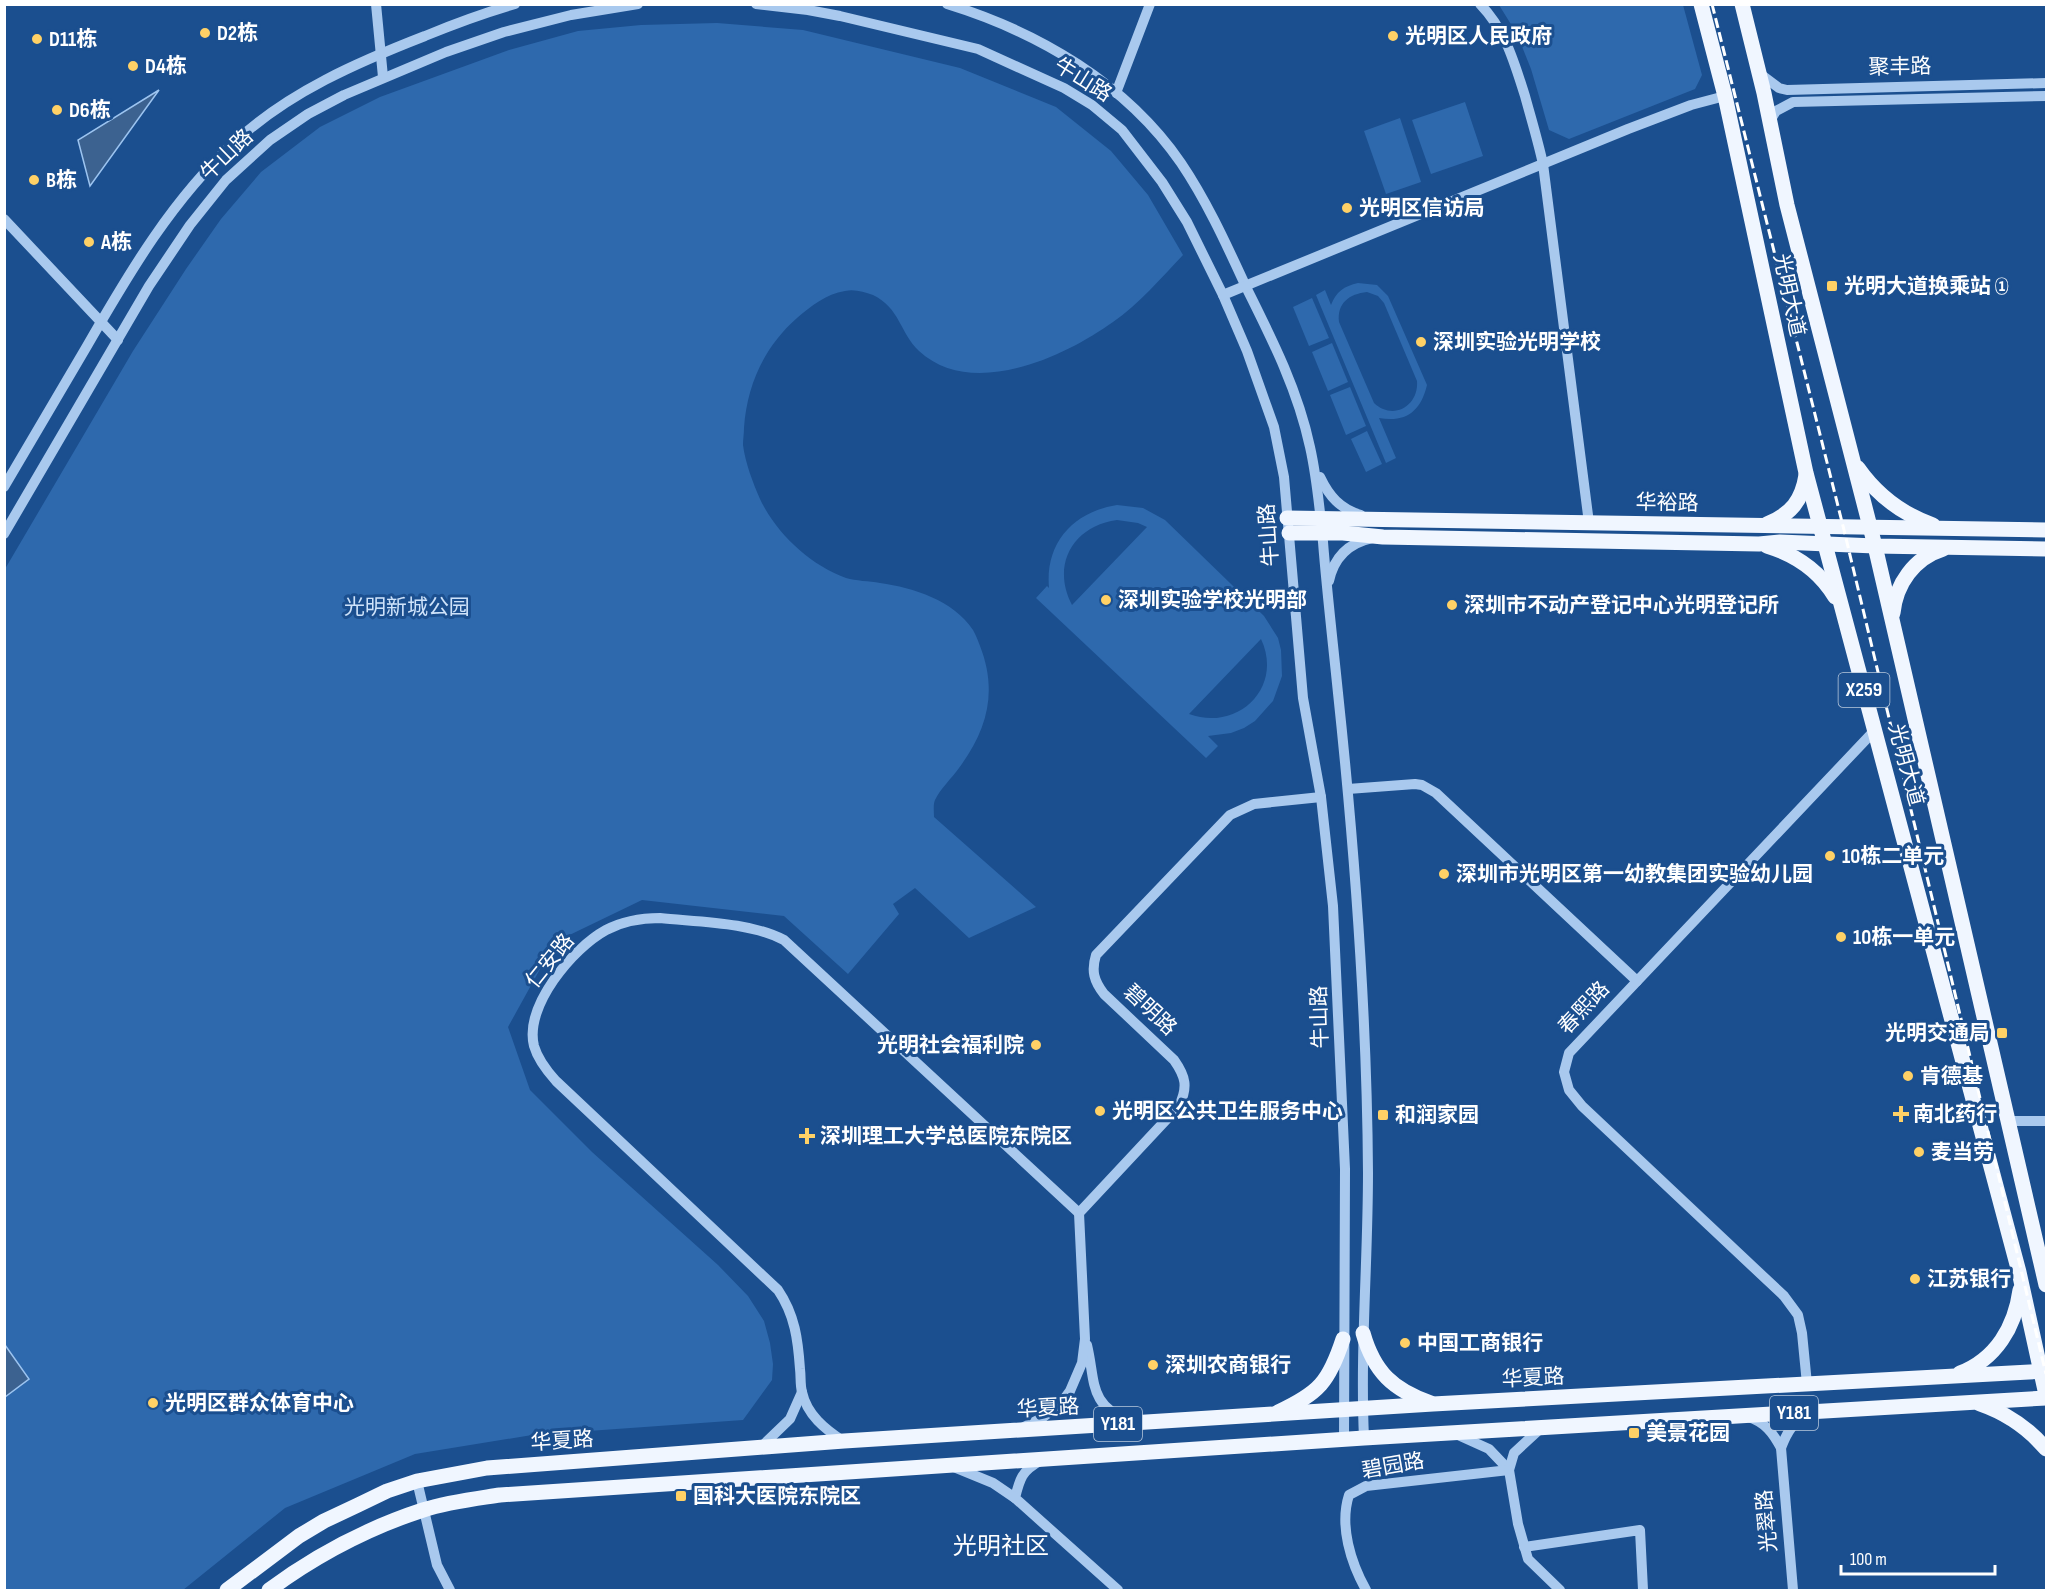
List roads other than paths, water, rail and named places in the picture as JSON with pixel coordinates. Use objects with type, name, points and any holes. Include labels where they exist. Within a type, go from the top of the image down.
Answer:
[{"type":"main road","name":"光明大道","points":[[1701,4],[1725,96],[1806,472],[2019,1272],[2044,1371],[2046,1396]]},
{"type":"main road","name":"光明大道","points":[[1742,4],[1770,121],[1786,205],[1871,528],[2045,1272],[2046,1285]]},
{"type":"main road","points":[[1853,459],[1868,480],[1897,507],[1920,520],[1945,529]]},
{"type":"main road","points":[[1765,525],[1785,515],[1793,508],[1800,498],[1806,472]]},
{"type":"main road","name":"华裕路","points":[[1288,526],[1321,526],[1382,520],[2046,530]]},
{"type":"main road","name":"华裕路","points":[[1321,526],[1383,537],[1759,544],[1780,542],[2046,549]]},
{"type":"main road","points":[[1759,544],[1785,552],[1815,571],[1825,581],[1842,611]]},
{"type":"main road","points":[[1894,626],[1894,606],[1904,579],[1923,559],[1948,547]]},
{"type":"main road","points":[[1952,1376],[1982,1361],[2005,1337],[2018,1306],[2019,1272]]},
{"type":"main road","points":[[1363,1333],[1372,1359],[1386,1378],[1409,1394],[1433,1404]]},
{"type":"main road","points":[[1270,1415],[1294,1404],[1318,1388],[1335,1365],[1343,1340]]},
{"type":"main road","name":"华夏路","points":[[227,1590],[324,1521],[387,1491],[417,1481],[487,1468],[844,1441],[1433,1404],[2044,1371]]},
{"type":"main road","name":"Y181","points":[[269,1590],[349,1541],[424,1509],[500,1495],[1452,1432],[1814,1412],[2046,1396]]},
{"type":"main road","points":[[1974,1402],[2011,1418],[2032,1434],[2046,1449]]},
{"type":"street","points":[[376,4],[383,77]]},
{"type":"street","name":"牛山路","points":[[4,487],[100,322],[176,207],[204,172],[236,140],[266,116],[303,92],[381,53],[515,4]]},
{"type":"street","name":"牛山路","points":[[4,534],[149,286],[190,225],[226,180],[270,140],[308,114],[383,77],[446,52],[504,32],[571,15],[638,4]]},
{"type":"street","name":"牛山路","points":[[756,4],[828,9],[840,16],[978,49],[1064,87],[1092,105],[1122,130],[1162,182],[1187,222],[1223,295],[1262,389],[1274,427],[1284,477],[1302,698],[1321,797],[1333,906],[1345,1169],[1344,1439]]},
{"type":"street","points":[[840,4],[840,16]]},
{"type":"street","name":"牛山路","points":[[947,4],[982,15],[1060,53],[1133,106],[1181,164],[1199,193],[1283,363],[1296,395],[1313,459],[1321,526],[1348,789],[1364,1009],[1367,1095],[1367,1253],[1362,1410],[1364,1438]]},
{"type":"street","points":[[1116,93],[1150,4]]},
{"type":"street","points":[[1480,4],[1501,30],[1509,47],[1543,164],[1589,523]]},
{"type":"street","name":"聚丰路","points":[[1759,73],[1779,88],[1787,90],[2046,83]]},
{"type":"street","points":[[1223,295],[1691,105],[1725,96]]},
{"type":"street","name":"聚丰路","points":[[1770,121],[1776,111],[1793,102],[2046,96]]},
{"type":"street","points":[[4,219],[118,340]]},
{"type":"street","points":[[1313,459],[1324,487],[1339,504],[1355,513],[1382,520]]},
{"type":"street","points":[[1328,593],[1332,570],[1342,553],[1360,541],[1383,537]]},
{"type":"street","name":"春熙路","points":[[1807,1384],[1798,1315],[1784,1296],[1582,1106],[1569,1090],[1564,1072],[1569,1053],[1875,730]]},
{"type":"street","points":[[1348,789],[1415,784],[1422,785],[1436,793],[1637,981]]},
{"type":"street","name":"碧明路","points":[[1079,1213],[1179,1106],[1186,1086],[1182,1070],[1174,1060],[1096,984],[1093,964],[1096,955],[1230,815],[1254,804],[1321,797]]},
{"type":"street","name":"仁安路","points":[[844,1441],[822,1426],[808,1407],[802,1392],[795,1325],[790,1310],[778,1290],[556,1081],[537,1054],[533,1044],[533,1032],[535,1019],[545,993],[581,949],[605,931],[632,920],[660,918],[755,929],[784,939],[1079,1213]]},
{"type":"street","points":[[2009,1121],[2046,1121]]},
{"type":"street","points":[[1017,1430],[1042,1418],[1062,1402],[1077,1377],[1085,1339],[1079,1213]]},
{"type":"street","points":[[1085,1339],[1095,1391],[1099,1400],[1114,1414],[1134,1423]]},
{"type":"street","points":[[761,1447],[790,1419],[802,1392]]},
{"type":"street","points":[[1781,1448],[1786,1434],[1794,1424],[1803,1416],[1814,1412]]},
{"type":"street","points":[[1744,1416],[1756,1419],[1766,1426],[1781,1448]]},
{"type":"street","points":[[1542,1428],[1514,1453],[1509,1470],[1518,1524],[1528,1559],[1560,1590]]},
{"type":"street","points":[[1452,1432],[1489,1449],[1509,1470]]},
{"type":"street","name":"光翠路","points":[[1781,1448],[1793,1590]]},
{"type":"street","points":[[1015,1498],[1019,1481],[1027,1469],[1042,1459]]},
{"type":"street","points":[[949,1465],[993,1483],[1015,1498],[1118,1590]]},
{"type":"street","name":"碧园路","points":[[1366,1590],[1352,1557],[1346,1528],[1344,1508],[1349,1495],[1366,1486],[1509,1470]]},
{"type":"street","points":[[417,1481],[437,1565],[450,1590]]},
{"type":"street","points":[[1524,1547],[1640,1530],[1643,1590]]},
{"type":"railway","points":[[1712,4],[1844,530],[2046,1374]]},
{"type":"place","name":"D2栋","points":[[205,33]]},
{"type":"place","name":"光明区人民政府","points":[[1393,36]]},
{"type":"place","name":"D11栋","points":[[37,39]]},
{"type":"place","name":"D4栋","points":[[133,66]]},
{"type":"place","name":"D6栋","points":[[57,110]]},
{"type":"place","name":"B栋","points":[[34,180]]},
{"type":"place","name":"光明区信访局","points":[[1347,208]]},
{"type":"place","name":"A栋","points":[[89,242]]},
{"type":"place","name":"光明大道换乘站 ①","points":[[1832,286]]},
{"type":"place","name":"深圳实验光明学校","points":[[1421,342]]},
{"type":"place","name":"深圳实验学校光明部","points":[[1106,600]]},
{"type":"place","name":"深圳市不动产登记中心光明登记所","points":[[1452,605]]},
{"type":"place","name":"10栋二单元","points":[[1830,856]]},
{"type":"place","name":"深圳市光明区第一幼教集团实验幼儿园","points":[[1444,874]]},
{"type":"place","name":"10栋一单元","points":[[1841,937]]},
{"type":"place","name":"光明交通局","points":[[2002,1033]]},
{"type":"place","name":"光明社会福利院","points":[[1036,1045]]},
{"type":"place","name":"肯德基","points":[[1908,1076]]},
{"type":"place","name":"光明区公共卫生服务中心","points":[[1100,1111]]},
{"type":"place","name":"南北药行","points":[[1901,1114]]},
{"type":"place","name":"和润家园","points":[[1383,1115]]},
{"type":"place","name":"深圳理工大学总医院东院区","points":[[807,1136]]},
{"type":"place","name":"麦当劳","points":[[1919,1152]]},
{"type":"place","name":"江苏银行","points":[[1915,1279]]},
{"type":"place","name":"中国工商银行","points":[[1405,1343]]},
{"type":"place","name":"深圳农商银行","points":[[1153,1365]]},
{"type":"place","name":"光明区群众体育中心","points":[[153,1403]]},
{"type":"place","name":"美景花园","points":[[1634,1433]]},
{"type":"place","name":"国科大医院东院区","points":[[681,1496]]},
{"type":"district","name":"光明社区","points":[[1001,1546]]},
{"type":"park label","name":"光明新城公园","points":[[407,607]]}]
